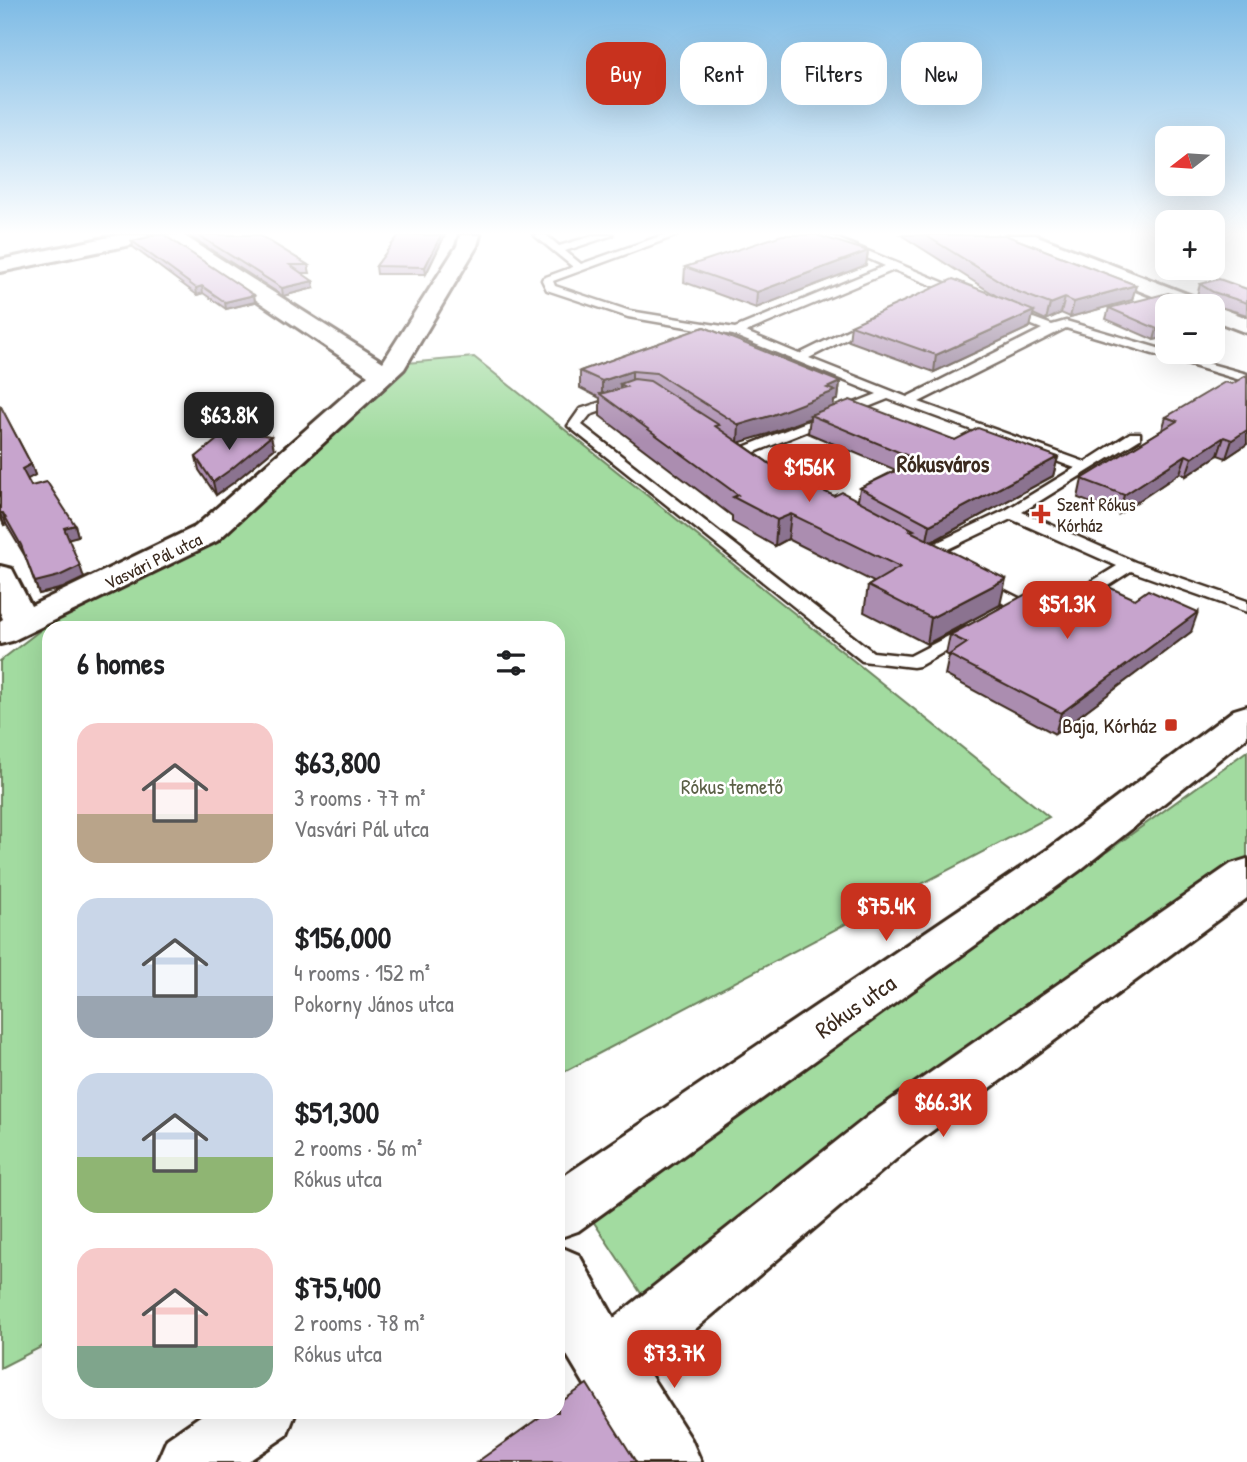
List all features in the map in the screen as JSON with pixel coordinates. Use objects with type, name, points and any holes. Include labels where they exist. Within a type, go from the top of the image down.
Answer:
[{"type":"street","points":[[275,303],[384,374]]},
{"type":"street","name":"Vasvári Pál utca","points":[[11,629],[206,534],[395,364],[434,303]]},
{"type":"street","points":[[1225,317],[1247,326]]},
{"type":"street","points":[[0,576],[11,629]]},
{"type":"street","name":"Rókus utca","points":[[565,1207],[1065,859],[1247,718]]},
{"type":"street","points":[[608,1362],[890,1131],[1247,875]]},
{"type":"street","points":[[565,1289],[582,1323],[668,1462]]},
{"type":"street","points":[[190,1462],[254,1419]]},
{"type":"lane","points":[[596,303],[628,314],[736,332],[908,402],[1086,467]]},
{"type":"lane","points":[[736,332],[805,303]]},
{"type":"lane","points":[[992,306],[1052,329]]},
{"type":"lane","points":[[799,358],[884,316]]},
{"type":"lane","points":[[908,402],[1066,324],[1155,349]]},
{"type":"lane","points":[[1202,364],[1247,378]]},
{"type":"lane","points":[[740,453],[888,394]]},
{"type":"lane","points":[[644,396],[633,395],[585,412],[575,426],[868,657],[913,662],[1019,605]]},
{"type":"lane","points":[[948,566],[919,551],[1012,513],[1135,436]]},
{"type":"lane","points":[[718,439],[763,465]]},
{"type":"lane","points":[[1012,513],[1129,565],[1247,607]]},
{"type":"lane","points":[[972,579],[1019,605],[1053,613],[1129,565]]},
{"type":"green space","name":"Rókus temető","points":[[474,357],[1049,817],[565,1071],[565,621],[52,621],[93,590],[206,534],[395,364]]},
{"type":"green space","name":"Rókus temető","points":[[42,629],[42,1347],[0,1368],[0,661]]},
{"type":"green space","points":[[1247,751],[1247,869],[654,1313],[593,1221]]},
{"type":"building","points":[[899,303],[1014,303],[1034,311],[936,355],[851,325]]},
{"type":"building","points":[[1128,303],[1155,303],[1155,328],[1109,308]]},
{"type":"building","points":[[704,327],[840,382],[827,388],[835,391],[739,425],[656,373],[632,371],[602,381],[580,371]]},
{"type":"building","points":[[1247,375],[1247,430],[1232,440],[1224,437],[1192,458],[1186,455],[1124,495],[1082,479],[1177,421],[1166,417],[1225,382],[1232,384]]},
{"type":"building","points":[[634,379],[650,381],[719,425],[715,426],[783,473],[834,496],[842,492],[914,530],[910,531],[1006,579],[931,618],[868,586],[900,567],[791,514],[777,520],[733,497],[738,495],[600,394],[626,387],[620,384]]},
{"type":"building","points":[[850,400],[955,440],[978,428],[1058,457],[930,525],[860,488],[918,460],[810,415]]},
{"type":"building","points":[[0,405],[31,464],[22,469],[31,486],[47,482],[75,525],[64,528],[80,566],[59,576],[35,582],[21,545],[3,513],[0,513]]},
{"type":"building","points":[[230,429],[271,436],[213,482],[196,457]]},
{"type":"building","points":[[1102,584],[1135,599],[1148,590],[1198,612],[1061,713],[949,655],[967,643],[950,635],[1026,594],[1057,601],[1069,607]]},
{"type":"building","points":[[587,1384],[636,1462],[477,1462],[537,1419],[565,1419],[565,1399]]},
{"type":"place","name":"Szent Rókus Kórház","points":[[1041,514]]},
{"type":"place","name":"Baja, Kórház","points":[[1171,725]]},
{"type":"district","name":"Rókusváros","points":[[943,463]]}]
